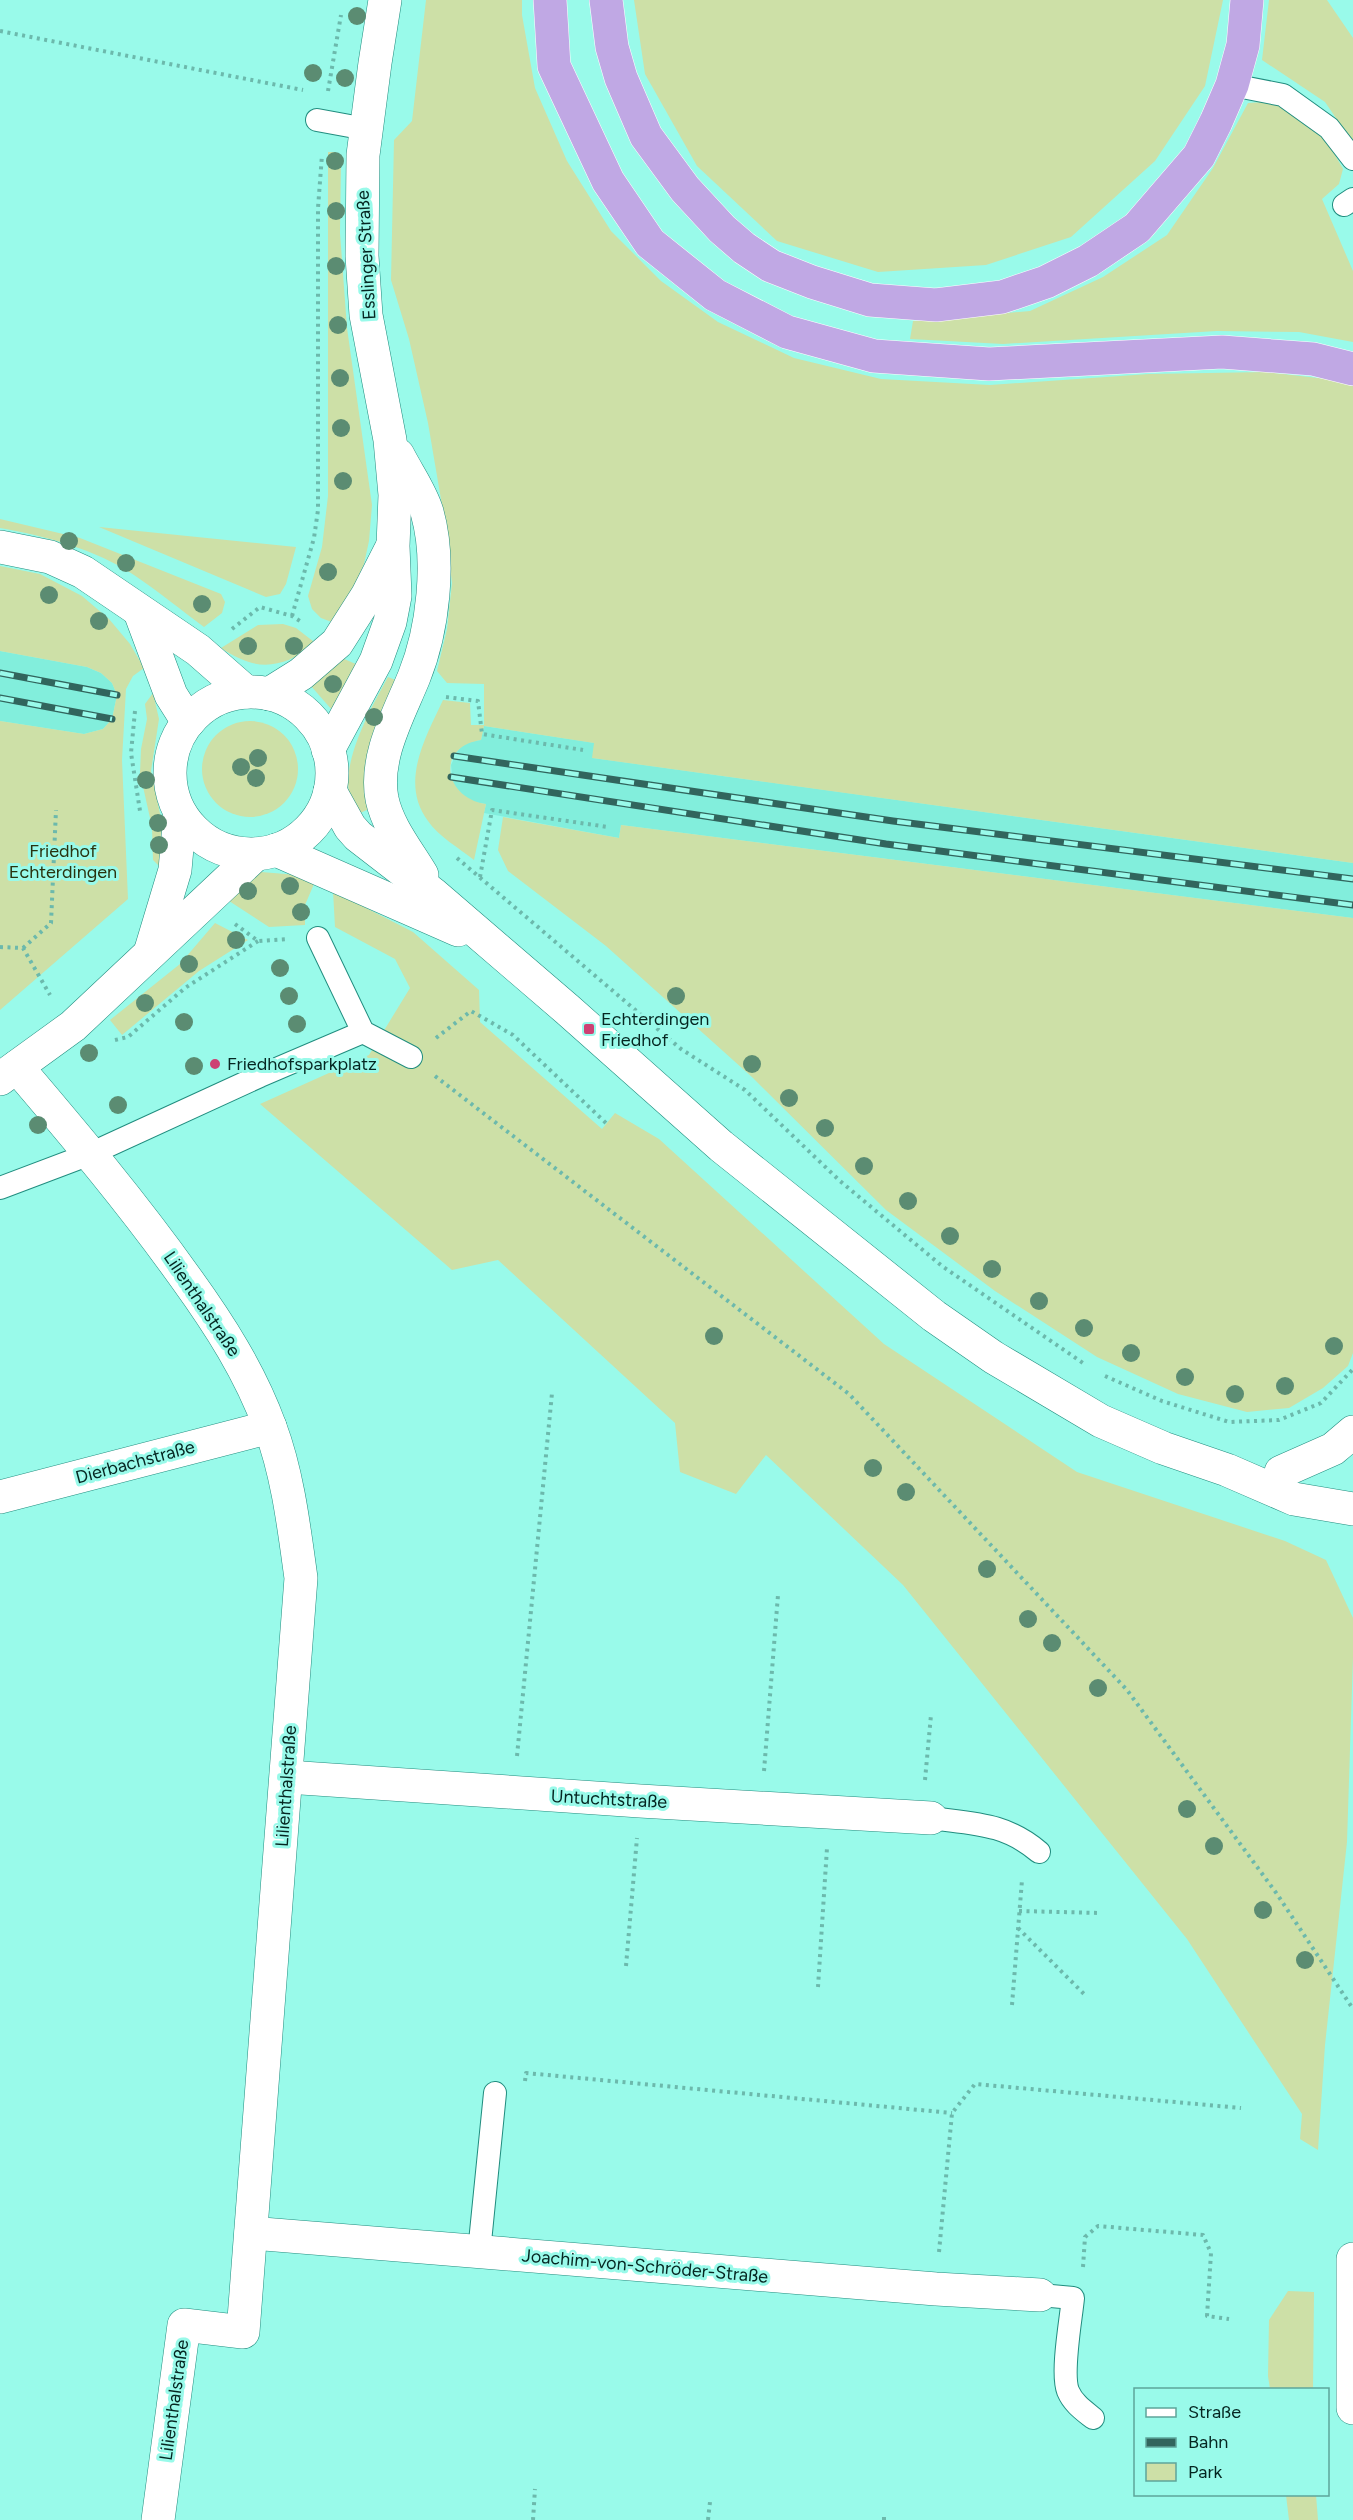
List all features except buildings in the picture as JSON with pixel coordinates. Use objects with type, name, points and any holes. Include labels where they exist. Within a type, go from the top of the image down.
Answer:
[{"type":"highway","points":[[550,0],[554,66],[608,181],[650,243],[716,295],[787,332],[874,356],[989,364],[1222,352],[1313,359],[1353,369]]},
{"type":"highway","points":[[606,0],[612,46],[621,78],[646,136],[685,189],[722,229],[771,266],[870,300],[936,305],[1002,297],[1046,282],[1088,261],[1137,228],[1198,156],[1232,85],[1243,45],[1247,0]]},
{"type":"main road","name":"Esslinger Straße","points":[[328,750],[376,661],[390,622],[395,596],[393,546],[395,495],[390,440],[366,315],[362,256],[363,165],[366,129],[385,0]]},
{"type":"main road","points":[[390,440],[427,511],[434,566],[431,622],[414,676],[398,711],[386,749],[381,771],[382,797],[396,836],[434,894]]},
{"type":"main road","name":"Esslinger Straße","points":[[258,693],[301,674],[338,643],[367,596],[393,546]]},
{"type":"main road","points":[[0,547],[50,557],[83,572],[258,693],[289,702],[306,714],[320,730],[328,750],[332,771],[330,791],[322,811],[311,828],[295,841],[266,852],[233,853],[212,844],[194,832],[180,814],[171,791],[170,767],[175,743],[188,722],[204,706],[224,696],[258,693]]},
{"type":"main road","points":[[140,612],[171,696],[188,722]]},
{"type":"main road","points":[[330,791],[350,827],[358,836],[434,894],[721,1146],[934,1316],[1002,1363],[1101,1421],[1163,1448],[1227,1470],[1294,1499],[1353,1509]]},
{"type":"main road","points":[[150,953],[175,870],[180,814]]},
{"type":"main road","points":[[266,852],[491,944]]},
{"type":"main road","points":[[8,1073],[73,1026],[120,985],[150,953],[203,905],[266,852]]},
{"type":"main road","name":"Lilienthalstraße","points":[[8,1073],[90,1154],[156,1236],[221,1327],[242,1364],[270,1427],[291,1506],[301,1578],[243,2332],[184,2325],[158,2520]]},
{"type":"main road","name":"Dierbachstraße","points":[[0,1497],[270,1427]]},
{"type":"main road","points":[[1281,1472],[1333,1449],[1353,1432]]},
{"type":"main road","points":[[1227,1470],[1281,1472],[1353,1489]]},
{"type":"main road","name":"Untuchtstraße","points":[[287,1777],[932,1818]]},
{"type":"main road","name":"Joachim-von-Schröder-Straße","points":[[251,2233],[936,2289],[1040,2295]]},
{"type":"main road","points":[[1352,2271],[1353,2408]]},
{"type":"lane","points":[[1232,85],[1283,95],[1329,128],[1353,159]]},
{"type":"lane","points":[[321,121],[366,129]]},
{"type":"lane","points":[[318,938],[363,1032],[411,1057]]},
{"type":"lane","points":[[0,1188],[90,1154],[260,1076],[363,1032]]},
{"type":"lane","points":[[932,1818],[998,1827],[1024,1839],[1039,1852]]},
{"type":"lane","points":[[479,2252],[495,2092]]},
{"type":"lane","points":[[1040,2295],[1073,2298],[1065,2376],[1068,2391],[1077,2406],[1093,2418]]},
{"type":"path","points":[[261,607],[292,616],[314,538],[318,510],[318,208],[321,121],[342,10]]},
{"type":"path","points":[[0,31],[327,95]]},
{"type":"path","points":[[141,822],[131,753],[136,694],[162,672]]},
{"type":"path","points":[[437,696],[478,701],[482,734],[583,750]]},
{"type":"path","points":[[0,947],[23,948],[51,923],[56,810]]},
{"type":"path","points":[[480,877],[492,810],[608,827]]},
{"type":"path","points":[[455,857],[681,1049],[745,1090],[840,1181],[942,1266],[1086,1365]]},
{"type":"path","points":[[108,1041],[128,1037],[185,988],[258,941]]},
{"type":"path","points":[[23,948],[50,996]]},
{"type":"path","points":[[607,1124],[513,1035],[471,1011],[411,1057],[849,1394],[1127,1690],[1277,1894],[1353,2009]]},
{"type":"path","points":[[1096,1372],[1162,1401],[1229,1422],[1279,1420],[1321,1402],[1353,1369]]},
{"type":"path","points":[[514,1793],[552,1393]]},
{"type":"path","points":[[761,1807],[778,1595]]},
{"type":"path","points":[[626,1966],[640,1801]]},
{"type":"path","points":[[818,1987],[829,1811]]},
{"type":"path","points":[[1019,1911],[1100,1913]]},
{"type":"path","points":[[1018,1927],[1086,1996]]},
{"type":"path","points":[[525,2085],[526,2073],[952,2113]]},
{"type":"path","points":[[936,2289],[952,2113],[975,2084],[1241,2108]]},
{"type":"path","points":[[1073,2298],[1082,2289],[1085,2238],[1098,2226],[1203,2235],[1211,2253],[1207,2316],[1229,2319]]},
{"type":"path","points":[[533,2520],[535,2489]]},
{"type":"path","points":[[708,2520],[710,2502]]},
{"type":"shaded area","points":[[0,651],[87,667],[101,673],[112,683],[117,695],[112,719],[103,729],[84,734],[0,721]]},
{"type":"shaded area","points":[[484,726],[595,743],[593,758],[1353,863],[1353,918],[621,825],[619,838],[484,813],[486,804],[473,802],[462,795],[453,784],[451,765],[458,750],[467,742],[481,740]]},
{"type":"green space","points":[[426,0],[522,0],[522,15],[535,88],[567,161],[611,231],[661,281],[718,322],[794,358],[881,379],[990,385],[1149,374],[1266,372],[1353,382],[1353,863],[592,758],[594,743],[484,726],[481,740],[466,745],[456,752],[451,762],[454,783],[461,792],[472,800],[486,804],[474,860],[437,832],[420,806],[416,791],[418,760],[423,744],[443,700],[470,703],[471,725],[484,725],[484,684],[447,683],[437,671],[447,629],[452,583],[444,517],[428,423],[409,339],[391,280],[394,140],[412,121]]},
{"type":"green space","points":[[634,0],[1223,0],[1205,86],[1155,161],[1071,237],[986,265],[878,272],[777,241],[697,166],[645,74]]},
{"type":"green space","points":[[1269,0],[1327,0],[1353,38],[1353,143],[1325,102],[1262,60]]},
{"type":"green space","points":[[1278,101],[1324,135],[1343,169],[1339,184],[1322,199],[1353,271],[1353,342],[1299,332],[1217,331],[1003,344],[910,339],[913,321],[1030,311],[1103,277],[1167,235],[1213,168],[1248,103]]},
{"type":"green space","points":[[328,152],[335,152],[341,161],[340,233],[347,328],[372,505],[369,541],[364,564],[337,624],[321,618],[312,609],[308,596],[322,547],[328,496]]},
{"type":"green space","points":[[0,519],[80,538],[221,594],[225,602],[222,613],[204,627],[152,587],[119,566],[69,545],[0,528]]},
{"type":"green space","points":[[99,527],[296,547],[286,584],[280,594],[266,597]]},
{"type":"green space","name":"Friedhof Echterdingen","points":[[0,566],[40,574],[82,596],[109,619],[130,644],[144,668],[133,676],[126,689],[122,760],[128,899],[0,1010],[0,721],[84,734],[103,729],[112,719],[117,695],[112,683],[101,673],[87,667],[0,651]]},
{"type":"green space","points":[[283,624],[296,628],[318,645],[292,658],[270,664],[248,662],[221,648],[258,625]]},
{"type":"green space","points":[[342,658],[358,665],[332,710],[311,686]]},
{"type":"green space","points":[[388,677],[398,681],[371,808],[358,814],[350,797],[349,768],[359,735]]},
{"type":"green space","points":[[153,693],[159,719],[151,771],[162,823],[161,868],[153,860],[152,827],[140,773],[141,749],[147,719],[145,704]]},
{"type":"green space","points":[[250,721],[269,724],[284,735],[295,750],[298,769],[295,788],[284,803],[269,814],[250,817],[231,814],[216,803],[205,788],[202,769],[205,750],[216,735],[231,724]]},
{"type":"green space","points":[[503,817],[619,838],[621,825],[1353,918],[1353,1353],[1348,1366],[1323,1388],[1289,1408],[1247,1412],[1178,1394],[1097,1357],[995,1291],[886,1210],[753,1078],[606,946],[508,871],[498,850]]},
{"type":"green space","points":[[261,872],[298,875],[314,884],[305,905],[305,925],[269,927],[226,899],[246,876]]},
{"type":"green space","points":[[333,891],[413,932],[479,990],[480,1022],[602,1129],[615,1113],[659,1139],[884,1344],[1077,1472],[1285,1541],[1326,1560],[1353,1618],[1353,1657],[1347,1842],[1325,2045],[1318,2150],[1300,2139],[1302,2114],[1187,1939],[903,1585],[766,1455],[736,1494],[680,1472],[675,1423],[498,1260],[452,1270],[260,1104],[369,1055],[410,988],[395,959],[335,927]]},
{"type":"green space","points":[[215,923],[248,940],[199,971],[122,1035],[110,1020],[180,964]]},
{"type":"green space","points":[[1288,2291],[1314,2292],[1313,2388],[1270,2388],[1269,2320]]},
{"type":"green space","points":[[1286,2496],[1316,2496],[1318,2520],[1289,2520]]},
{"type":"railway","points":[[0,673],[117,695]]},
{"type":"railway","points":[[0,698],[112,719]]},
{"type":"railway","points":[[454,756],[893,821],[1353,879]]},
{"type":"railway","points":[[451,777],[886,844],[1353,905]]},
{"type":"place","name":"Echterdingen Friedhof","points":[[589,1029]]},
{"type":"place","name":"Friedhofsparkplatz","points":[[215,1064]]}]
